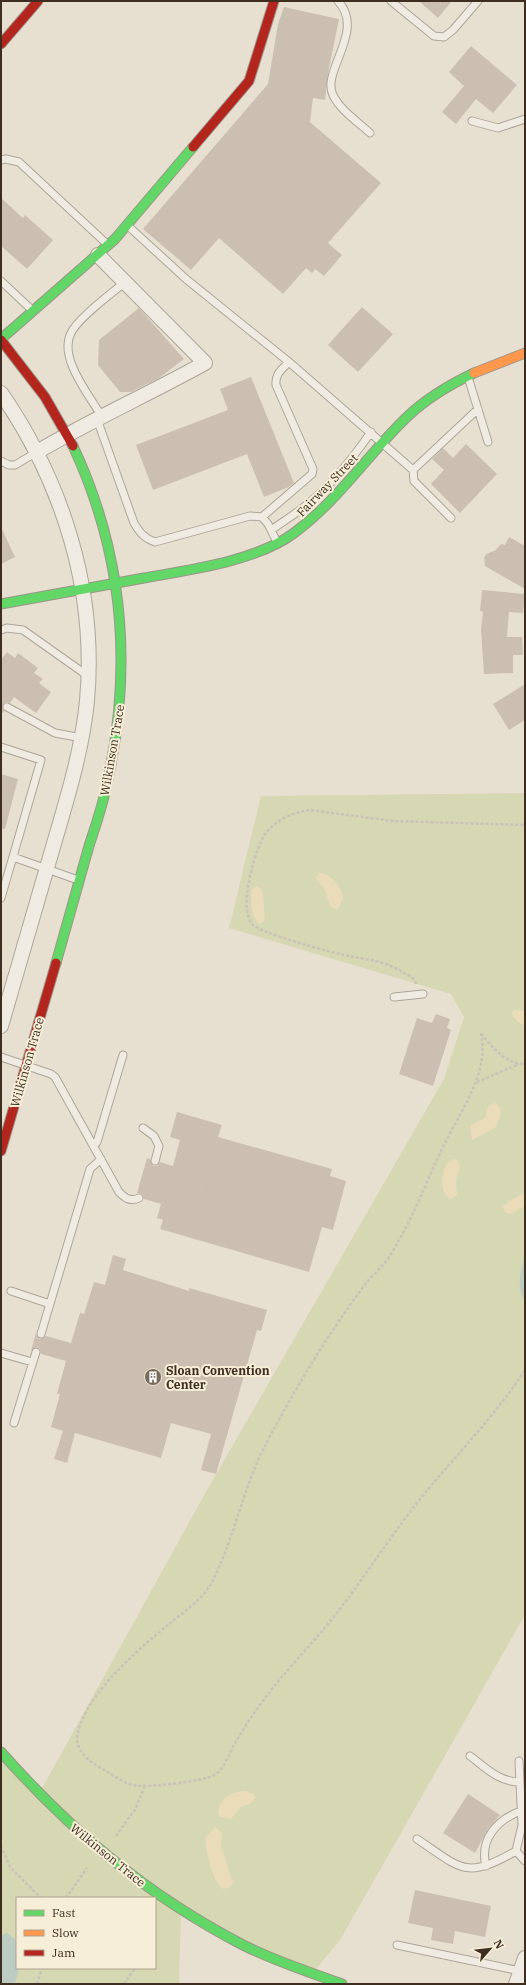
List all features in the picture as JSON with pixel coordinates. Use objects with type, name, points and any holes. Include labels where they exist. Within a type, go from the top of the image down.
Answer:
[{"type":"street","points":[[1,44],[38,1]]},
{"type":"street","points":[[1,340],[109,245],[249,81],[274,1]]},
{"type":"street","points":[[37,452],[67,434],[156,390],[204,363],[98,255]]},
{"type":"street","name":"Wilkinson Trace","points":[[1,340],[38,387],[67,434],[90,484],[99,510],[116,584],[123,653],[121,709],[112,763],[80,881],[1,1151]]},
{"type":"street","name":"Fairway Street","points":[[1,604],[204,567],[242,557],[277,543],[294,534],[324,509],[408,416],[423,403],[467,375],[493,363],[525,353]]},
{"type":"street","points":[[1,393],[37,452],[64,515],[76,554],[83,590],[86,620],[88,676],[82,738],[70,790],[1,1026]]},
{"type":"street","name":"Wilkinson Trace","points":[[1,1752],[39,1795],[87,1840],[120,1868],[161,1897],[201,1923],[234,1940],[268,1956],[342,1984]]},
{"type":"lane","points":[[338,1],[347,13],[348,30],[332,80],[332,94],[337,103],[370,133]]},
{"type":"lane","points":[[391,1],[428,32],[434,36],[444,37],[453,30],[478,1]]},
{"type":"lane","points":[[472,121],[498,128],[525,119]]},
{"type":"lane","points":[[1,160],[6,158],[19,162],[109,245]]},
{"type":"lane","points":[[127,225],[186,279],[289,362],[384,442],[413,470],[414,481],[451,518]]},
{"type":"lane","points":[[1,281],[33,311]]},
{"type":"lane","points":[[124,282],[76,326],[67,342],[69,358],[99,418],[134,523],[141,535],[147,539],[155,542],[250,516],[262,517],[312,474],[313,469],[276,386],[276,378],[278,373],[289,362]]},
{"type":"lane","points":[[467,375],[488,442]]},
{"type":"lane","points":[[413,470],[478,409]]},
{"type":"lane","points":[[271,530],[308,504],[333,480],[354,456],[371,432]]},
{"type":"lane","points":[[1,461],[9,465],[15,465],[37,452]]},
{"type":"lane","points":[[262,517],[271,530],[277,543]]},
{"type":"lane","points":[[1,630],[7,628],[22,630],[88,676]]},
{"type":"lane","points":[[7,707],[55,733],[82,738]]},
{"type":"lane","points":[[1,747],[41,760],[1,898]]},
{"type":"lane","points":[[13,857],[80,881]]},
{"type":"lane","points":[[394,997],[421,994]]},
{"type":"lane","points":[[94,1146],[97,1142],[123,1055]]},
{"type":"lane","points":[[1,1057],[26,1064],[55,1077],[119,1192],[131,1200],[139,1198]]},
{"type":"lane","points":[[143,1128],[157,1140],[159,1146],[155,1161]]},
{"type":"lane","points":[[41,1334],[90,1169],[101,1159]]},
{"type":"lane","points":[[11,1291],[50,1304]]},
{"type":"lane","points":[[14,1423],[36,1352]]},
{"type":"lane","points":[[1,1353],[32,1362]]},
{"type":"lane","points":[[470,1756],[500,1778],[509,1782],[520,1782]]},
{"type":"lane","points":[[516,1851],[522,1825],[519,1761]]},
{"type":"lane","points":[[486,1866],[484,1848],[488,1838],[499,1822],[508,1816],[521,1811]]},
{"type":"lane","points":[[417,1839],[457,1865],[469,1869],[486,1866],[516,1851]]},
{"type":"lane","points":[[516,1851],[525,1861]]},
{"type":"lane","points":[[397,1945],[521,1971]]},
{"type":"path","points":[[421,994],[414,979],[387,965],[321,949],[262,931],[252,925],[247,912],[247,895],[254,859],[262,839],[284,818],[300,811],[310,810],[393,821],[525,825]]},
{"type":"path","points":[[525,1064],[511,1062],[503,1057],[481,1034],[483,1042],[477,1082],[442,1150],[407,1224],[386,1260],[368,1280],[332,1332],[285,1407],[264,1447],[210,1586],[185,1611],[146,1644],[112,1676],[82,1720],[77,1733],[77,1741],[84,1758],[132,1785],[151,1786],[157,1784],[189,1782],[204,1779],[218,1773],[242,1732],[270,1692],[329,1623],[416,1504],[493,1415],[525,1370]]},
{"type":"path","points":[[477,1082],[519,1064]]},
{"type":"path","points":[[116,1836],[136,1808],[145,1785]]},
{"type":"path","points":[[1,1846],[10,1867],[21,1880],[40,1897]]},
{"type":"path","points":[[1,1855],[5,1858]]},
{"type":"path","points":[[67,1897],[87,1868]]},
{"type":"path","points":[[37,1984],[42,1969]]},
{"type":"path","points":[[124,1984],[134,1969]]},
{"type":"green space","points":[[525,793],[525,1615],[340,1940],[312,1974],[181,1911],[179,1984],[1,1984],[1,1760],[40,1792],[207,1490],[444,1079],[464,1017],[451,994],[229,928],[261,796]]},
{"type":"sand","points":[[319,873],[323,873],[331,878],[341,891],[343,899],[338,909],[334,909],[330,906],[325,890],[316,878]]},
{"type":"sand","points":[[257,886],[263,893],[265,919],[261,924],[256,920],[252,907],[252,889]]},
{"type":"sand","points":[[514,1010],[525,1011],[525,1026],[518,1022],[511,1014]]},
{"type":"sand","points":[[495,1103],[501,1111],[496,1127],[472,1140],[470,1126],[485,1118],[488,1106]]},
{"type":"sand","points":[[453,1159],[457,1160],[460,1165],[456,1182],[457,1195],[451,1199],[444,1191],[442,1179],[445,1167]]},
{"type":"sand","points":[[525,1191],[525,1206],[510,1214],[505,1212],[503,1207],[505,1204]]},
{"type":"sand","points":[[245,1791],[254,1794],[255,1798],[250,1804],[241,1807],[231,1819],[220,1817],[218,1814],[219,1808],[223,1800],[230,1794]]},
{"type":"sand","points":[[215,1827],[222,1833],[221,1847],[233,1882],[230,1887],[224,1889],[220,1886],[213,1874],[207,1849],[206,1837]]},
{"type":"shaded area","points":[[525,1254],[525,1300],[520,1290],[520,1284]]},
{"type":"shaded area","points":[[7,1933],[16,1940],[16,1969],[19,1969],[15,1984],[1,1984],[1,1936]]},
{"type":"building","points":[[419,1],[452,1],[438,18]]},
{"type":"building","points":[[284,7],[339,19],[328,73],[325,100],[313,98],[310,122],[381,183],[328,243],[342,255],[324,276],[315,269],[312,273],[306,268],[283,294],[219,238],[191,270],[143,229],[268,84],[278,24]]},
{"type":"building","points":[[471,46],[517,85],[493,113],[476,99],[456,124],[442,112],[464,86],[449,72]]},
{"type":"building","points":[[1,198],[23,218],[25,215],[53,240],[27,269],[1,246]]},
{"type":"building","points":[[362,307],[393,334],[358,372],[328,345]]},
{"type":"building","points":[[139,308],[184,359],[159,378],[131,392],[120,392],[98,365],[99,340]]},
{"type":"building","points":[[251,377],[294,483],[289,487],[264,497],[247,454],[153,490],[136,445],[228,410],[220,389]]},
{"type":"building","points":[[466,444],[497,474],[460,513],[431,484],[444,470],[432,459],[443,448],[453,458]]},
{"type":"building","points":[[1,527],[15,557],[1,564]]},
{"type":"building","points":[[509,537],[525,546],[525,589],[485,566],[484,558],[486,554],[496,550],[501,544],[505,545]]},
{"type":"building","points":[[482,590],[525,594],[523,613],[509,612],[507,637],[522,637],[523,655],[513,655],[513,673],[484,674],[481,630],[483,612],[480,611]]},
{"type":"building","points":[[7,652],[15,658],[18,653],[38,668],[34,673],[43,679],[39,683],[51,692],[36,713],[14,697],[10,703],[6,702],[3,704],[4,711],[1,715],[1,660]]},
{"type":"building","points":[[525,684],[525,720],[509,730],[493,704]]},
{"type":"building","points":[[1,774],[18,779],[5,829],[1,829]]},
{"type":"building","points":[[436,1014],[450,1019],[447,1028],[451,1030],[433,1086],[399,1074],[417,1018],[432,1023]]},
{"type":"building","points":[[177,1112],[222,1125],[218,1137],[332,1169],[330,1176],[346,1181],[333,1230],[322,1227],[309,1272],[160,1229],[163,1220],[157,1218],[161,1204],[144,1199],[142,1194],[137,1193],[147,1158],[150,1159],[153,1166],[157,1166],[160,1162],[173,1166],[180,1140],[170,1137]]},
{"type":"building","name":"Sloan Convention Center","points":[[113,1255],[126,1259],[123,1270],[189,1291],[189,1288],[267,1310],[261,1331],[257,1330],[216,1474],[201,1470],[211,1434],[171,1423],[161,1458],[75,1433],[67,1463],[54,1459],[63,1431],[51,1427],[60,1394],[57,1394],[66,1361],[41,1354],[40,1349],[37,1347],[31,1351],[36,1333],[37,1337],[40,1339],[46,1336],[71,1343],[80,1313],[84,1314],[94,1282],[105,1285]]},
{"type":"building","points":[[468,1794],[500,1815],[488,1829],[475,1853],[443,1833]]},
{"type":"building","points":[[415,1890],[491,1906],[485,1937],[455,1931],[453,1944],[431,1940],[433,1928],[408,1923]]},
{"type":"traffic: fast","points":[[1,339],[115,239],[193,147]]},
{"type":"traffic: fast","points":[[1,604],[201,568],[261,551],[279,543],[294,533],[325,506],[415,409],[440,392],[474,373]]},
{"type":"traffic: fast","points":[[56,963],[106,788],[114,744],[119,701],[121,657],[119,614],[113,571],[103,529],[90,487],[73,446]]},
{"type":"traffic: fast","points":[[1,1752],[28,1781],[84,1835],[113,1860],[175,1905],[208,1926],[255,1951],[342,1984]]},
{"type":"traffic: slow","points":[[474,373],[525,353]]},
{"type":"traffic: jam","points":[[1,44],[38,1]]},
{"type":"traffic: jam","points":[[193,147],[249,81],[274,1]]},
{"type":"traffic: jam","points":[[1,340],[45,397],[73,446]]},
{"type":"traffic: jam","points":[[1,1151],[56,963]]},
{"type":"place","name":"Sloan Convention Center","points":[[153,1377]]}]
